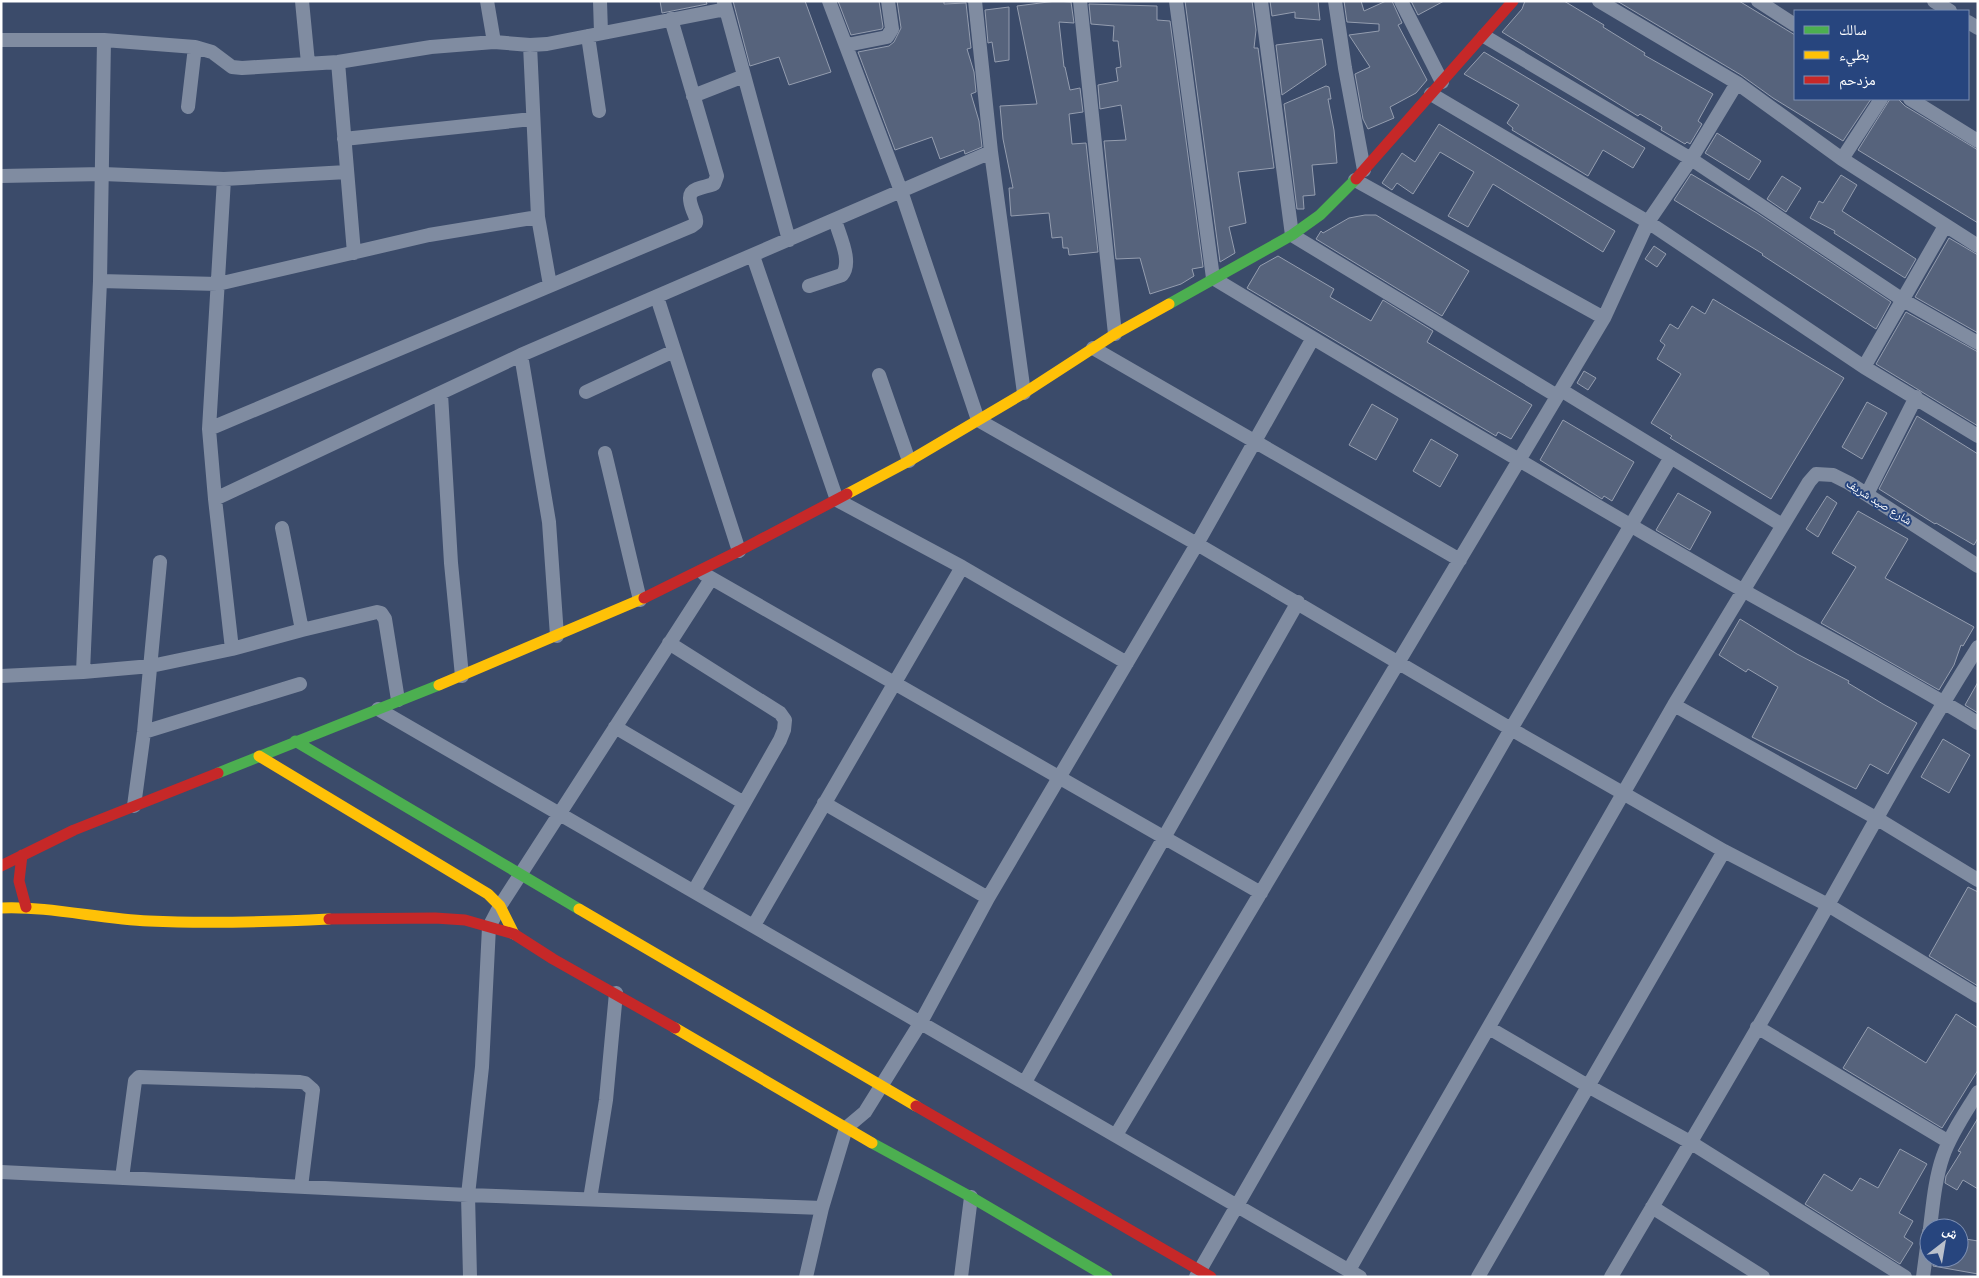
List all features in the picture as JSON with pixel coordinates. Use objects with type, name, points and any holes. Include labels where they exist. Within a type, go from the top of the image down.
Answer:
[{"type":"street","points":[[302,1],[308,63]]},
{"type":"street","points":[[487,1],[494,42]]},
{"type":"street","points":[[599,111],[595,34],[600,1]]},
{"type":"street","points":[[830,1],[901,191],[978,420],[1298,602],[1512,729],[1724,850],[1828,905],[1978,996]]},
{"type":"street","points":[[847,45],[887,37],[892,29],[888,1]]},
{"type":"street","points":[[975,1],[991,152],[1024,393]]},
{"type":"street","points":[[1080,1],[1115,334]]},
{"type":"street","points":[[1176,1],[1213,278]]},
{"type":"street","points":[[1261,1],[1292,235]]},
{"type":"street","points":[[1335,1],[1359,175]]},
{"type":"street","points":[[1401,1],[1442,82]]},
{"type":"street","points":[[1599,1],[1737,83],[1842,159],[1978,246]]},
{"type":"street","points":[[1758,1],[1794,25]]},
{"type":"street","points":[[1,40],[104,40],[195,47],[212,52],[232,67],[263,68],[338,62],[431,47],[494,42],[530,45],[547,44],[671,19],[725,5],[789,240]]},
{"type":"street","points":[[1,866],[74,830],[462,676],[640,600],[739,551],[909,461],[1024,393],[1115,334],[1292,235],[1320,215],[1359,175],[1484,36],[1505,5]]},
{"type":"street","points":[[210,430],[696,223],[697,219],[688,200],[689,195],[693,190],[714,184],[717,176],[671,19]]},
{"type":"street","points":[[1484,36],[1691,159],[1903,300],[1978,343]]},
{"type":"street","points":[[82,672],[100,281],[104,40]]},
{"type":"street","points":[[530,45],[538,217],[550,285]]},
{"type":"street","points":[[188,107],[195,47]]},
{"type":"street","points":[[338,62],[354,253]]},
{"type":"street","points":[[693,96],[744,76]]},
{"type":"street","points":[[1116,1135],[1604,318],[1648,222],[1691,159],[1737,83]]},
{"type":"street","points":[[1431,94],[1648,222],[1864,367],[1978,436]]},
{"type":"street","points":[[1842,159],[1881,100]]},
{"type":"street","points":[[1912,100],[1978,141]]},
{"type":"street","points":[[344,139],[532,119]]},
{"type":"street","points":[[215,499],[521,355],[991,152]]},
{"type":"street","points":[[1,176],[103,174],[224,179],[347,172]]},
{"type":"street","points":[[1359,175],[1604,318]]},
{"type":"street","points":[[224,179],[210,430],[215,499],[232,649]]},
{"type":"street","points":[[100,281],[218,284],[429,235],[538,217]]},
{"type":"street","points":[[809,286],[842,275],[845,271],[846,260],[835,220]]},
{"type":"street","points":[[1864,367],[1945,226]]},
{"type":"street","points":[[1292,235],[1671,457],[1782,525]]},
{"type":"street","points":[[753,256],[837,500],[962,567],[1127,663]]},
{"type":"street","points":[[1213,278],[1519,461],[1978,723]]},
{"type":"street","points":[[657,297],[739,551]]},
{"type":"street","points":[[806,1277],[822,1208],[846,1128],[865,1112],[921,1022],[988,898],[1197,544],[1313,338]]},
{"type":"street","points":[[1093,348],[1460,560]]},
{"type":"street","points":[[586,392],[674,352]]},
{"type":"street","points":[[521,355],[535,427],[549,522],[557,636]]},
{"type":"street","points":[[879,375],[909,461]]},
{"type":"street","points":[[441,394],[451,563],[462,676]]},
{"type":"street","points":[[1867,494],[1916,398]]},
{"type":"street","points":[[605,453],[640,600]]},
{"type":"street","points":[[295,741],[520,875],[882,1084],[1202,1275],[1238,1206],[1512,729],[1671,457]]},
{"type":"street","name":"شارع صيد شريف","points":[[1355,1274],[1489,1028],[1674,705],[1782,525],[1816,474],[1833,475],[1867,494],[1978,566]]},
{"type":"street","points":[[282,528],[302,630]]},
{"type":"street","points":[[134,806],[144,732],[160,562]]},
{"type":"street","points":[[754,925],[962,567]]},
{"type":"street","points":[[700,570],[712,579],[1261,894]]},
{"type":"street","points":[[470,1277],[468,1195],[482,1067],[489,927],[500,906],[712,579]]},
{"type":"street","points":[[1025,1082],[1298,602]]},
{"type":"street","points":[[1,676],[151,666],[232,649],[377,612],[381,613],[386,619],[398,700]]},
{"type":"street","points":[[669,643],[780,713],[785,720],[780,740],[694,891]]},
{"type":"street","points":[[1611,1277],[1828,905],[1943,702],[1978,648]]},
{"type":"street","points":[[144,732],[300,684]]},
{"type":"street","points":[[1674,705],[1876,818],[1978,880]]},
{"type":"street","points":[[378,709],[1355,1274]]},
{"type":"street","points":[[615,727],[744,802]]},
{"type":"street","points":[[259,756],[482,890],[500,906],[514,934]]},
{"type":"street","points":[[824,803],[988,898]]},
{"type":"street","points":[[1478,1277],[1724,850]]},
{"type":"street","points":[[22,855],[19,866],[20,889],[26,907]]},
{"type":"street","points":[[1,908],[26,907],[148,921],[257,922],[359,918],[435,918],[466,920],[514,934],[553,959],[616,993],[846,1128],[971,1197],[1107,1277]]},
{"type":"street","points":[[590,1199],[606,1100],[616,993]]},
{"type":"street","points":[[1757,1027],[1949,1142]]},
{"type":"street","points":[[1489,1028],[1588,1086],[1690,1142],[1905,1277]]},
{"type":"street","points":[[122,1178],[134,1081],[139,1077],[300,1082],[305,1083],[313,1090],[301,1187]]},
{"type":"street","points":[[1931,1218],[1936,1183],[1943,1156],[1978,1092]]},
{"type":"street","points":[[1,1172],[468,1195],[822,1208]]},
{"type":"street","points":[[961,1277],[971,1197]]},
{"type":"street","points":[[1652,1207],[1763,1277]]},
{"type":"building","points":[[660,1],[706,1],[707,4],[662,13]]},
{"type":"building","points":[[733,1],[805,1],[831,72],[789,85],[779,57],[750,66]]},
{"type":"building","points":[[838,1],[879,1],[882,29],[851,35]]},
{"type":"building","points":[[897,1],[944,1],[944,4],[966,3],[971,48],[967,49],[974,72],[976,92],[971,94],[979,121],[982,147],[965,154],[964,150],[940,159],[932,137],[895,150],[858,52],[889,46],[894,42],[901,28]]},
{"type":"building","points":[[1056,1],[1071,2],[1074,23],[1059,22],[1064,67],[1070,90],[1080,88],[1083,112],[1069,114],[1072,144],[1086,143],[1098,252],[1069,255],[1068,248],[1063,248],[1062,237],[1052,238],[1049,213],[1011,216],[1009,188],[1013,188],[1003,139],[1000,106],[1037,104],[1017,6]]},
{"type":"building","points":[[1185,1],[1252,1],[1256,30],[1254,48],[1258,48],[1274,168],[1238,172],[1246,223],[1229,227],[1235,253],[1220,262]]},
{"type":"building","points":[[1270,1],[1318,1],[1320,20],[1295,18],[1295,12],[1272,16]]},
{"type":"building","points":[[1344,1],[1361,1],[1364,11],[1386,1],[1392,1],[1402,23],[1398,25],[1427,80],[1416,93],[1390,107],[1394,118],[1368,129],[1363,119],[1355,74],[1370,67],[1349,35],[1379,31],[1379,24],[1347,22]]},
{"type":"building","points":[[1411,1],[1444,1],[1418,15]]},
{"type":"building","points":[[1525,1],[1564,1],[1604,25],[1603,27],[1645,53],[1644,55],[1713,94],[1698,121],[1702,124],[1690,144],[1687,142],[1685,144],[1661,130],[1662,127],[1640,114],[1638,116],[1502,32],[1522,9]]},
{"type":"building","points":[[1617,1],[1739,1],[1794,34],[1794,100],[1870,100],[1843,141],[1773,98],[1741,75]]},
{"type":"building","points":[[1089,4],[1157,6],[1157,20],[1170,21],[1203,267],[1192,269],[1194,276],[1181,284],[1150,294],[1140,258],[1116,259],[1104,141],[1126,140],[1121,105],[1100,109],[1098,85],[1118,81],[1116,68],[1121,67],[1118,41],[1113,41],[1114,26],[1091,24]]},
{"type":"building","points":[[1009,7],[1009,60],[995,62],[992,42],[988,43],[985,10]]},
{"type":"building","points":[[1322,39],[1326,65],[1282,95],[1276,45]]},
{"type":"building","points":[[1484,52],[1645,148],[1633,168],[1603,150],[1588,176],[1512,130],[1513,128],[1507,123],[1519,105],[1464,74]]},
{"type":"building","points":[[1326,86],[1329,87],[1331,99],[1328,99],[1334,130],[1337,163],[1312,165],[1315,195],[1303,196],[1304,209],[1297,209],[1284,104]]},
{"type":"building","points":[[1889,100],[1899,100],[1905,106],[1978,150],[1978,223],[1858,150]]},
{"type":"building","points":[[1439,124],[1615,231],[1603,252],[1493,184],[1468,227],[1448,216],[1474,172],[1440,152],[1413,194],[1397,183],[1392,190],[1382,183],[1402,153],[1415,162]]},
{"type":"building","points":[[1717,133],[1761,161],[1749,180],[1705,153]]},
{"type":"building","points":[[1691,174],[1757,213],[1891,302],[1876,329],[1763,254],[1674,200]]},
{"type":"building","points":[[1841,175],[1857,185],[1842,211],[1916,259],[1905,278],[1834,233],[1835,231],[1810,218],[1819,201],[1823,203]]},
{"type":"building","points":[[1782,176],[1801,188],[1786,212],[1767,199]]},
{"type":"building","points":[[1376,215],[1469,271],[1442,316],[1316,239],[1321,231],[1323,233],[1349,218]]},
{"type":"building","points":[[1949,238],[1978,255],[1978,333],[1915,297]]},
{"type":"building","points":[[1654,246],[1666,254],[1657,267],[1645,259]]},
{"type":"building","points":[[1278,256],[1334,289],[1330,297],[1371,321],[1383,300],[1433,331],[1427,342],[1532,405],[1511,439],[1498,432],[1496,436],[1247,288],[1260,266]]},
{"type":"building","points":[[1713,299],[1844,378],[1771,499],[1670,438],[1672,436],[1651,423],[1681,374],[1657,359],[1665,345],[1660,341],[1670,324],[1678,329],[1692,306],[1705,314]]},
{"type":"building","points":[[1906,312],[1978,352],[1978,426],[1876,364]]},
{"type":"building","points":[[1584,371],[1596,378],[1588,390],[1577,383]]},
{"type":"building","points":[[1867,402],[1887,413],[1862,459],[1842,447]]},
{"type":"building","points":[[1372,404],[1398,419],[1376,460],[1349,445]]},
{"type":"building","points":[[1917,416],[1978,454],[1978,538],[1974,545],[1935,524],[1879,489]]},
{"type":"building","points":[[1563,420],[1634,462],[1612,501],[1604,496],[1602,499],[1540,460]]},
{"type":"building","points":[[1431,439],[1458,455],[1440,487],[1413,471]]},
{"type":"building","points":[[1678,493],[1711,512],[1690,550],[1656,530]]},
{"type":"building","points":[[1827,496],[1837,503],[1818,537],[1806,529]]},
{"type":"building","points":[[1858,511],[1908,539],[1885,578],[1974,627],[1963,646],[1961,645],[1954,665],[1939,690],[1821,623],[1856,567],[1832,553]]},
{"type":"building","points":[[1740,619],[1797,654],[1849,681],[1848,683],[1917,723],[1888,774],[1870,764],[1856,789],[1752,737],[1778,687],[1748,669],[1746,672],[1719,655]]},
{"type":"building","points":[[1978,682],[1978,713],[1965,705]]},
{"type":"building","points":[[1943,739],[1970,755],[1949,793],[1921,777]]},
{"type":"building","points":[[1968,887],[1978,892],[1978,986],[1929,956]]},
{"type":"building","points":[[1956,1014],[1978,1028],[1978,1070],[1942,1128],[1843,1068],[1868,1027],[1926,1063]]},
{"type":"building","points":[[1978,1118],[1978,1189],[1963,1180],[1957,1190],[1945,1183],[1946,1176],[1961,1152],[1958,1151]]},
{"type":"building","points":[[1900,1149],[1927,1164],[1899,1213],[1913,1221],[1904,1237],[1913,1243],[1900,1264],[1805,1204],[1824,1174],[1852,1191],[1860,1178],[1878,1188]]},
{"type":"building","points":[[1969,1240],[1978,1241],[1978,1274],[1944,1268],[1969,1268]]},
{"type":"traffic: fast","points":[[1169,304],[1292,235],[1320,215],[1356,179]]},
{"type":"traffic: fast","points":[[218,773],[439,685]]},
{"type":"traffic: fast","points":[[295,741],[579,909]]},
{"type":"traffic: fast","points":[[872,1143],[971,1197],[1107,1277]]},
{"type":"traffic: slow","points":[[847,494],[909,461],[1024,393],[1115,334],[1169,304]]},
{"type":"traffic: slow","points":[[439,685],[644,598]]},
{"type":"traffic: slow","points":[[259,756],[488,894],[500,906],[514,934]]},
{"type":"traffic: slow","points":[[1,908],[38,909],[130,920],[172,922],[329,919]]},
{"type":"traffic: slow","points":[[579,909],[916,1106]]},
{"type":"traffic: slow","points":[[675,1028],[872,1143]]},
{"type":"traffic: jam","points":[[1356,179],[1513,1]]},
{"type":"traffic: jam","points":[[644,598],[847,494]]},
{"type":"traffic: jam","points":[[1,866],[74,830],[218,773]]},
{"type":"traffic: jam","points":[[22,855],[19,881],[26,907]]},
{"type":"traffic: jam","points":[[329,919],[435,918],[465,920],[514,934],[553,959],[675,1028]]},
{"type":"traffic: jam","points":[[916,1106],[1211,1277]]}]
